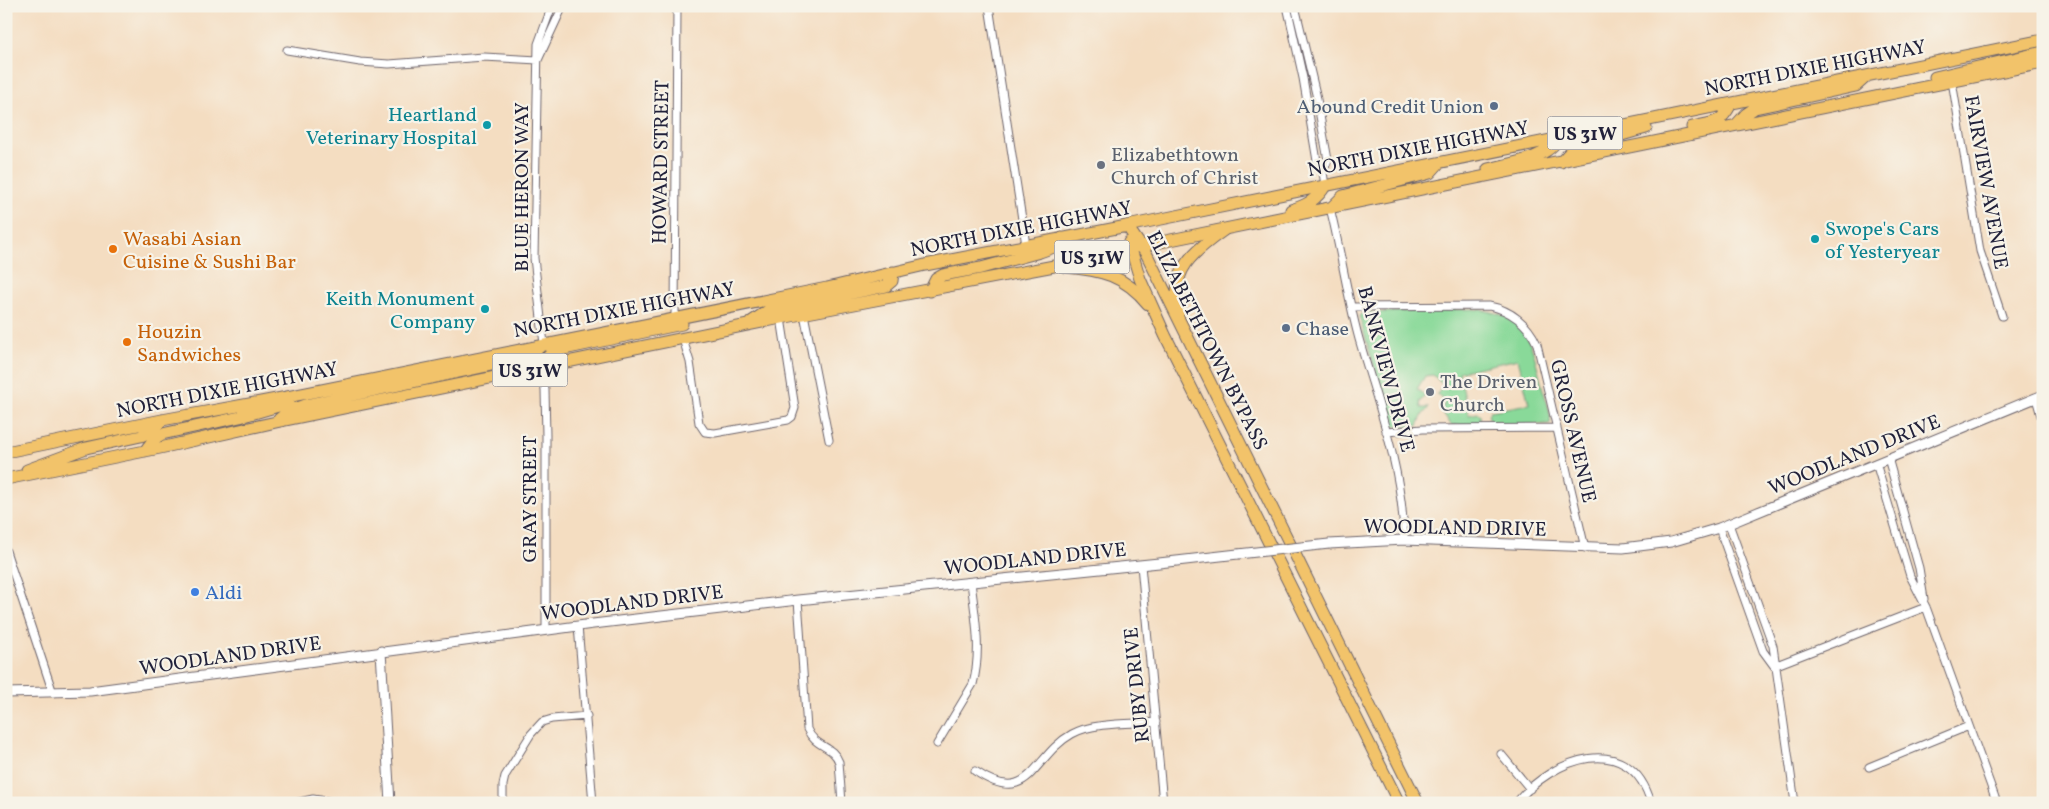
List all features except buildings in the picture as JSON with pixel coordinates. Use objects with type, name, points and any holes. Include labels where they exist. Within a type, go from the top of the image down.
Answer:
[{"type":"main road","name":"NORTH DIXIE HIGHWAY","points":[[6,452],[2043,40]]},
{"type":"main road","points":[[1838,104],[1846,98],[2043,52]]},
{"type":"main road","name":"NORTH DIXIE HIGHWAY","points":[[1135,248],[2043,63]]},
{"type":"main road","points":[[1736,126],[1746,114],[1755,108],[1856,86],[1866,77]]},
{"type":"main road","points":[[1623,148],[1627,142],[1633,140],[1714,122],[1724,117],[1726,104]]},
{"type":"main road","points":[[1561,162],[1573,149],[1641,129],[1714,114],[1726,104]]},
{"type":"main road","points":[[1416,190],[1423,182],[1484,170],[1545,153],[1554,145],[1557,139]]},
{"type":"main road","points":[[1330,208],[1343,196],[1430,173],[1439,163]]},
{"type":"main road","points":[[1187,337],[1177,301],[1176,289],[1179,278],[1192,255],[1202,245],[1237,220],[1288,211],[1305,205],[1319,196],[1325,186]]},
{"type":"main road","name":"ELIZABETHTOWN BYPASS","points":[[1127,226],[1135,248],[1187,337],[1418,803]]},
{"type":"main road","points":[[930,291],[936,279],[1040,252],[1054,247],[1063,237]]},
{"type":"main road","name":"ELIZABETHTOWN BYPASS","points":[[1135,248],[1140,279],[1165,334],[1399,803]]},
{"type":"main road","name":"US 31W","points":[[1054,266],[1135,248]]},
{"type":"main road","name":"NORTH DIXIE HIGHWAY","points":[[8,479],[745,325],[1054,266]]},
{"type":"main road","points":[[1054,266],[1092,269],[1118,278],[1140,295],[1165,334]]},
{"type":"main road","points":[[745,325],[769,310],[886,286],[892,281],[893,272]]},
{"type":"main road","points":[[542,368],[546,358],[551,353],[560,350],[733,314],[794,294]]},
{"type":"main road","points":[[276,422],[289,411],[306,405],[519,359],[530,355],[544,344]]},
{"type":"main road","points":[[145,451],[154,439],[162,434],[296,401],[318,390]]},
{"type":"main road","points":[[8,479],[36,466],[86,448],[141,436],[151,432],[162,420]]},
{"type":"street","name":"BLUE HERON WAY","points":[[544,344],[534,258],[538,44],[552,6]]},
{"type":"street","name":"BLUE HERON WAY","points":[[538,60],[563,6]]},
{"type":"street","name":"HOWARD STREET","points":[[675,318],[678,6]]},
{"type":"street","points":[[989,6],[1026,245]]},
{"type":"street","points":[[1287,6],[1303,78],[1317,161],[1323,172],[1325,186]]},
{"type":"street","points":[[1295,6],[1316,94],[1328,160],[1323,172]]},
{"type":"street","points":[[287,50],[360,62],[389,64],[484,56],[538,60]]},
{"type":"street","name":"FAIRVIEW AVENUE","points":[[1952,82],[1980,251],[2002,316]]},
{"type":"street","name":"BANKVIEW DRIVE","points":[[1330,208],[1358,336],[1397,471],[1403,512],[1404,540]]},
{"type":"street","name":"GROSS AVENUE","points":[[1352,307],[1489,306],[1509,312],[1525,326],[1537,344],[1585,548]]},
{"type":"street","points":[[804,314],[829,440]]},
{"type":"street","points":[[683,339],[690,362],[699,424],[705,432],[715,433],[788,420],[792,417],[795,408],[781,318]]},
{"type":"street","name":"GRAY STREET","points":[[542,368],[545,390],[546,630]]},
{"type":"street","points":[[2039,396],[2043,423]]},
{"type":"street","name":"WOODLAND DRIVE","points":[[6,693],[53,693],[113,688],[578,626],[798,600],[1329,544],[1404,540],[1623,548],[1671,542],[1719,528],[2039,396]]},
{"type":"street","points":[[1386,432],[1423,429],[1557,428]]},
{"type":"street","points":[[1888,458],[1919,568],[1926,607]]},
{"type":"street","points":[[1876,463],[1910,576],[1926,607],[1997,803]]},
{"type":"street","points":[[1729,524],[1773,646],[1774,666],[1795,803]]},
{"type":"street","points":[[1719,528],[1763,651],[1774,666]]},
{"type":"street","points":[[6,551],[53,693]]},
{"type":"street","name":"RUBY DRIVE","points":[[1141,565],[1163,803]]},
{"type":"street","points":[[937,744],[973,684],[976,673],[979,658],[971,582]]},
{"type":"street","points":[[798,600],[807,729],[816,743],[837,756],[840,769],[842,803]]},
{"type":"street","points":[[1774,666],[1926,607]]},
{"type":"street","points":[[578,626],[593,803]]},
{"type":"street","points":[[381,651],[390,803]]},
{"type":"street","points":[[503,803],[505,776],[538,725],[552,719],[587,716]]},
{"type":"street","points":[[1029,787],[1057,746],[1071,734],[1095,727],[1156,722]]},
{"type":"street","points":[[1869,766],[1969,726]]},
{"type":"street","points":[[1501,754],[1530,789]]},
{"type":"street","points":[[1516,803],[1530,789],[1563,767],[1587,758],[1604,757],[1620,762],[1634,772],[1645,786],[1650,803]]},
{"type":"street","points":[[975,771],[991,789]]},
{"type":"street","points":[[295,803],[313,799],[340,803]]},
{"type":"green space","points":[[1472,309],[1505,316],[1524,332],[1530,342],[1534,355],[1549,410],[1550,424],[1495,426],[1491,422],[1488,415],[1490,411],[1529,404],[1518,359],[1459,372],[1469,415],[1478,413],[1480,415],[1481,423],[1477,426],[1451,425],[1440,408],[1444,406],[1443,399],[1437,394],[1444,386],[1433,375],[1425,376],[1417,389],[1425,396],[1420,402],[1421,408],[1429,408],[1423,414],[1418,426],[1392,426],[1359,316],[1362,313]]},
{"type":"place","name":"Abound Credit Union","points":[[1494,106]]},
{"type":"place","name":"Heartland Veterinary Hospital","points":[[487,125]]},
{"type":"place","name":"Elizabethtown Church of Christ","points":[[1101,165]]},
{"type":"place","name":"Swope's Cars of Yesteryear","points":[[1815,239]]},
{"type":"place","name":"Wasabi Asian Cuisine & Sushi Bar","points":[[113,249]]},
{"type":"place","name":"Keith Monument Company","points":[[485,309]]},
{"type":"place","name":"Chase","points":[[1286,328]]},
{"type":"place","name":"Houzin Sandwiches","points":[[127,342]]},
{"type":"place","name":"The Driven Church","points":[[1430,392]]},
{"type":"place","name":"Aldi","points":[[195,592]]}]
